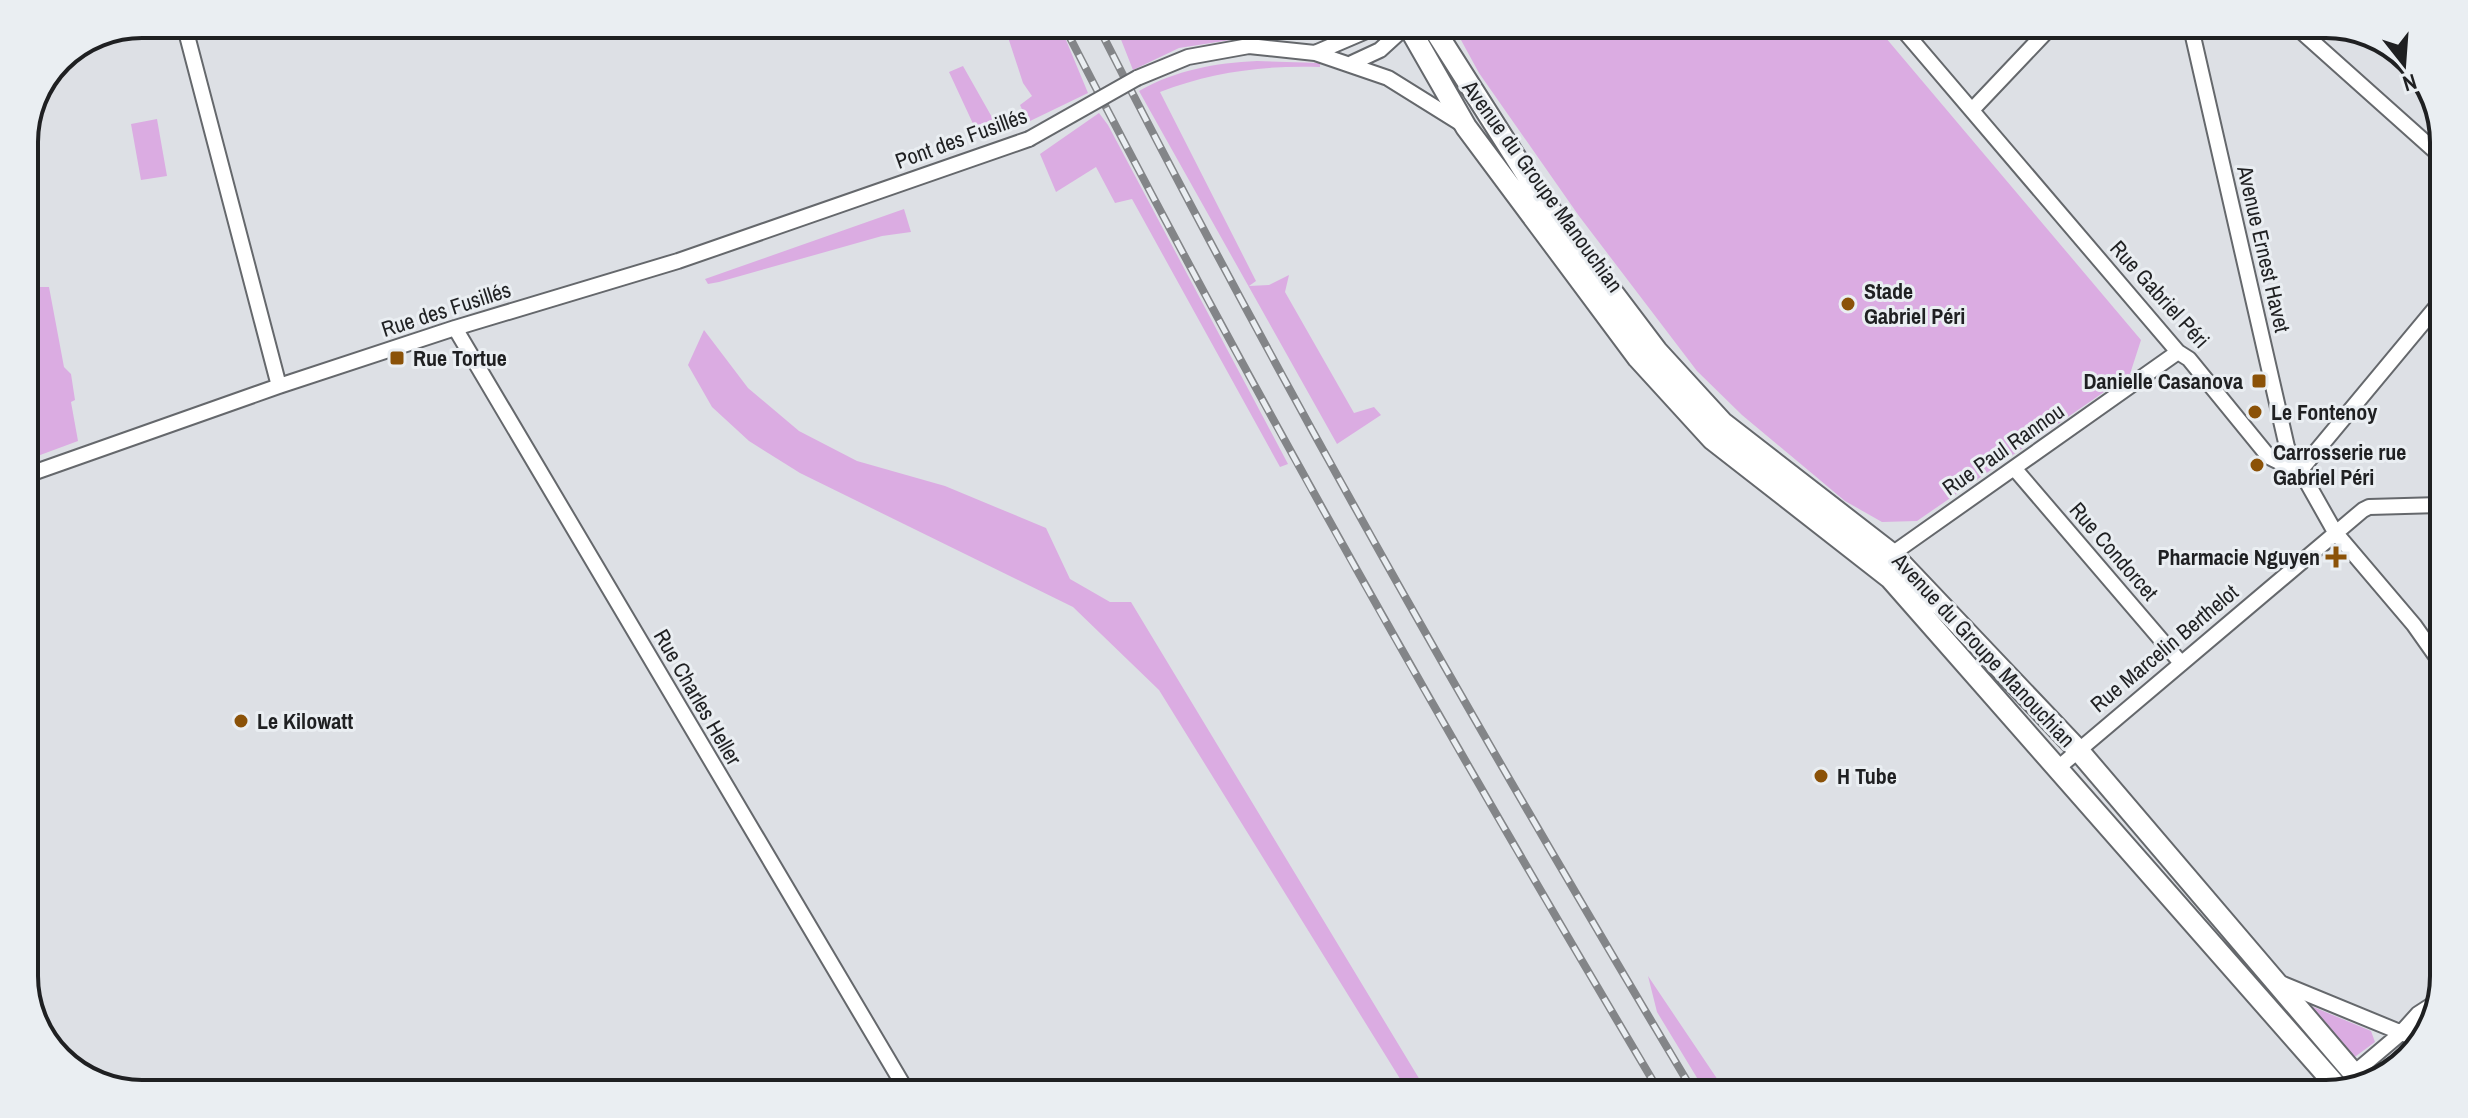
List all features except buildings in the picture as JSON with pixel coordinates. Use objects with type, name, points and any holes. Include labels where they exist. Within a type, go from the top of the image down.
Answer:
[{"type":"street","points":[[188,38],[279,386]]},
{"type":"street","points":[[1315,53],[1349,38]]},
{"type":"street","points":[[1352,63],[1380,50],[1393,38]]},
{"type":"street","name":"Avenue du Groupe Manouchian","points":[[1415,38],[1466,127],[1638,358],[1712,439],[1890,578],[2059,767],[2348,1077]]},
{"type":"street","name":"Avenue du Groupe Manouchian","points":[[1440,38],[1542,199],[1657,351],[1723,423],[1892,554],[2078,750],[2274,980],[2348,1077]]},
{"type":"street","name":"Rue Gabriel Péri","points":[[1910,38],[2178,352],[2189,359],[2269,457],[2299,472],[2335,532],[2430,648]]},
{"type":"street","points":[[1972,110],[2040,38]]},
{"type":"street","name":"Avenue Ernest Havet","points":[[2193,38],[2287,447],[2299,472]]},
{"type":"street","points":[[2309,38],[2430,146]]},
{"type":"street","name":"Pont des Fusillés","points":[[883,189],[1029,139],[1137,78],[1188,57],[1249,46],[1315,53]]},
{"type":"street","points":[[1315,53],[1352,63],[1388,78],[1466,127]]},
{"type":"street","name":"Rue des Fusillés","points":[[38,471],[279,386],[455,328],[678,261],[883,189]]},
{"type":"street","points":[[2299,472],[2430,314]]},
{"type":"street","name":"Rue Charles Heller","points":[[455,328],[900,1080]]},
{"type":"street","name":"Rue Paul Rannou","points":[[1892,554],[2178,352]]},
{"type":"street","name":"Rue Condorcet","points":[[2014,468],[2181,663]]},
{"type":"street","name":"Rue Marcelin Berthelot","points":[[2059,767],[2335,532],[2369,507],[2430,505]]},
{"type":"street","points":[[2274,980],[2409,1037]]},
{"type":"street","points":[[2361,1073],[2424,1010]]},
{"type":"shaded area","points":[[1008,38],[1065,38],[1088,93],[1028,122],[1020,105],[1032,96],[1023,83]]},
{"type":"shaded area","points":[[1120,38],[1243,38],[1179,48],[1133,70]]},
{"type":"shaded area","points":[[1886,38],[2141,340],[2130,374],[1917,521],[1882,522],[1845,501],[1742,415],[1697,371],[1579,216],[1479,73],[1461,40]]},
{"type":"shaded area","points":[[1257,61],[1320,63],[1320,67],[1238,71],[1199,79],[1160,92],[1256,281],[1249,286],[1269,285],[1289,275],[1285,292],[1354,413],[1374,407],[1381,415],[1337,444],[1139,91],[1196,69]]},
{"type":"shaded area","points":[[963,66],[993,119],[975,128],[949,72]]},
{"type":"shaded area","points":[[1099,113],[1288,464],[1280,467],[1132,199],[1115,203],[1096,167],[1056,192],[1040,154]]},
{"type":"shaded area","points":[[157,119],[167,176],[141,180],[131,124]]},
{"type":"shaded area","points":[[904,209],[911,232],[882,236],[719,282],[708,284],[705,279]]},
{"type":"shaded area","points":[[38,287],[49,287],[64,367],[71,374],[75,400],[71,402],[78,441],[38,456]]},
{"type":"shaded area","points":[[704,330],[748,388],[799,431],[857,461],[945,486],[1046,528],[1070,579],[1110,602],[1131,602],[1420,1080],[1401,1080],[1159,690],[1073,607],[800,473],[749,441],[712,407],[688,365]]},
{"type":"shaded area","points":[[1648,976],[1718,1080],[1698,1080],[1657,1012]]},
{"type":"shaded area","points":[[2311,1006],[2371,1031],[2375,1042],[2352,1059]]},
{"type":"railway","points":[[1070,38],[1353,564],[1653,1080]]},
{"type":"railway","points":[[1104,38],[1240,298],[1387,565],[1686,1080]]},
{"type":"place","name":"Stade Gabriel Péri","points":[[1848,304]]},
{"type":"place","name":"Rue Tortue","points":[[397,358]]},
{"type":"place","name":"Danielle Casanova","points":[[2259,381]]},
{"type":"place","name":"Le Fontenoy","points":[[2255,412]]},
{"type":"place","name":"Carrosserie rue Gabriel Péri","points":[[2257,465]]},
{"type":"place","name":"Pharmacie Nguyen","points":[[2336,557]]},
{"type":"place","name":"Le Kilowatt","points":[[241,721]]},
{"type":"place","name":"H Tube","points":[[1821,776]]}]
